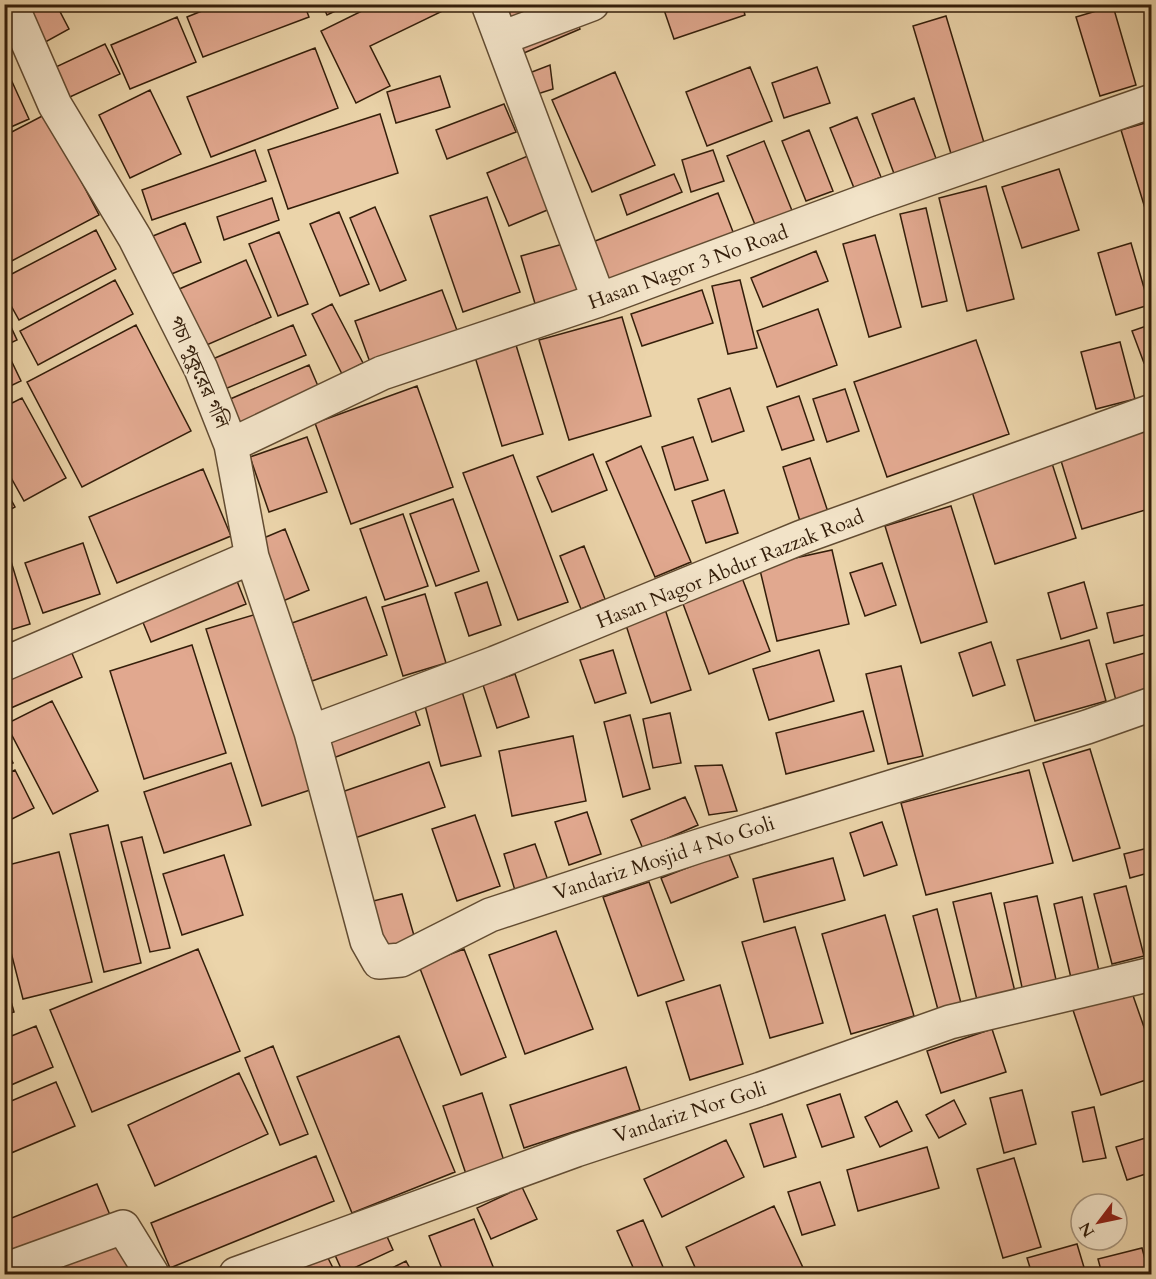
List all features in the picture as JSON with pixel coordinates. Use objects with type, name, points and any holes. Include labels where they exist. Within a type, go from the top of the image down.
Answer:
[{"type":"street","name":"পচা পুকুরের গলি","points":[[11,4],[55,105],[135,238],[201,369],[231,445],[252,557],[311,732],[319,766]]},
{"type":"street","points":[[488,4],[599,300]]},
{"type":"street","points":[[502,38],[592,4]]},
{"type":"street","name":"Hasan Nagor 3 No Road","points":[[231,445],[382,372],[599,300],[868,200],[1152,101]]},
{"type":"street","name":"Hasan Nagor Abdur Razzak Road","points":[[311,732],[495,663],[802,537],[1152,411]]},
{"type":"street","points":[[4,664],[252,557]]},
{"type":"street","name":"Vandariz Mosjid 4 No Goli","points":[[319,766],[367,941],[379,962],[401,960],[490,915],[699,846],[1087,727],[1152,704]]},
{"type":"street","name":"Vandariz Nor Goli","points":[[236,1275],[576,1150],[761,1089],[950,1022],[1152,974]]},
{"type":"street","points":[[4,1270],[123,1227],[152,1275]]},
{"type":"building","points":[[18,4],[56,4],[69,29],[40,45]]},
{"type":"building","points":[[59,4],[74,4],[61,10]]},
{"type":"building","points":[[219,4],[304,4],[309,17],[203,57],[187,17]]},
{"type":"building","points":[[322,4],[350,4],[327,15]]},
{"type":"building","points":[[376,4],[452,4],[453,6],[370,46],[390,86],[356,103],[321,31]]},
{"type":"building","points":[[504,4],[570,4],[580,29],[524,53]]},
{"type":"building","points":[[662,4],[742,4],[745,15],[674,39]]},
{"type":"building","points":[[1113,6],[1136,85],[1100,96],[1076,17]]},
{"type":"building","points":[[946,16],[985,146],[952,157],[913,26]]},
{"type":"building","points":[[177,17],[196,62],[130,89],[111,45]]},
{"type":"building","points":[[105,44],[120,74],[59,102],[45,72]]},
{"type":"building","points":[[315,48],[338,108],[211,157],[187,97]]},
{"type":"building","points":[[4,64],[29,119],[4,130]]},
{"type":"building","points":[[550,65],[553,89],[528,97],[519,77]]},
{"type":"building","points":[[750,67],[772,121],[707,146],[686,92]]},
{"type":"building","points":[[817,67],[830,103],[784,118],[772,83]]},
{"type":"building","points":[[615,72],[655,165],[592,192],[552,100]]},
{"type":"building","points":[[440,76],[450,107],[396,123],[387,92]]},
{"type":"building","points":[[150,90],[181,154],[130,178],[99,115]]},
{"type":"building","points":[[914,98],[938,164],[896,179],[872,114]]},
{"type":"building","points":[[504,104],[516,132],[447,159],[436,130]]},
{"type":"building","points":[[46,114],[99,215],[4,265],[4,136]]},
{"type":"building","points":[[380,114],[398,173],[288,209],[268,150]]},
{"type":"building","points":[[857,117],[881,177],[854,188],[830,128]]},
{"type":"building","points":[[1152,121],[1152,231],[1121,130]]},
{"type":"building","points":[[809,130],[833,191],[806,201],[782,141]]},
{"type":"building","points":[[764,141],[795,218],[758,232],[727,156]]},
{"type":"building","points":[[255,150],[266,181],[152,220],[142,190]]},
{"type":"building","points":[[713,150],[724,181],[691,192],[682,160]]},
{"type":"building","points":[[535,153],[557,206],[509,226],[487,173]]},
{"type":"building","points":[[1059,169],[1079,230],[1022,248],[1002,187]]},
{"type":"building","points":[[674,174],[682,192],[627,215],[620,195]]},
{"type":"building","points":[[986,186],[1014,299],[967,311],[939,198]]},
{"type":"building","points":[[718,193],[735,237],[603,289],[585,245]]},
{"type":"building","points":[[487,197],[520,292],[463,312],[430,216]]},
{"type":"building","points":[[272,198],[279,220],[224,240],[217,217]]},
{"type":"building","points":[[375,207],[406,280],[380,291],[350,218]]},
{"type":"building","points":[[926,208],[947,301],[922,307],[900,214]]},
{"type":"building","points":[[339,212],[369,284],[340,296],[310,224]]},
{"type":"building","points":[[185,223],[201,262],[169,275],[153,236]]},
{"type":"building","points":[[96,230],[116,269],[19,320],[4,293],[4,278]]},
{"type":"building","points":[[279,232],[308,304],[278,316],[249,244]]},
{"type":"building","points":[[875,235],[901,327],[869,337],[843,244]]},
{"type":"building","points":[[570,242],[586,292],[536,307],[521,256]]},
{"type":"building","points":[[1131,243],[1149,305],[1116,315],[1098,253]]},
{"type":"building","points":[[816,251],[828,281],[763,307],[751,278]]},
{"type":"building","points":[[246,260],[271,317],[202,347],[177,290]]},
{"type":"building","points":[[115,280],[133,314],[38,365],[20,331]]},
{"type":"building","points":[[740,280],[757,348],[728,354],[712,286]]},
{"type":"building","points":[[442,290],[458,333],[371,365],[355,321]]},
{"type":"building","points":[[702,290],[713,323],[642,346],[631,314]]},
{"type":"building","points":[[332,304],[363,363],[342,374],[312,314]]},
{"type":"building","points":[[818,309],[837,365],[777,387],[757,331]]},
{"type":"building","points":[[4,312],[17,340],[4,346]]},
{"type":"building","points":[[622,317],[651,416],[569,440],[539,340]]},
{"type":"building","points":[[1152,324],[1152,360],[1144,363],[1132,331]]},
{"type":"building","points":[[136,325],[191,431],[82,487],[27,382]]},
{"type":"building","points":[[293,325],[306,355],[213,394],[201,364]]},
{"type":"building","points":[[976,340],[1009,434],[887,477],[854,382]]},
{"type":"building","points":[[1120,342],[1135,399],[1096,409],[1081,352]]},
{"type":"building","points":[[516,345],[543,434],[502,446],[475,357]]},
{"type":"building","points":[[10,358],[21,381],[4,389],[4,360]]},
{"type":"building","points":[[309,365],[321,393],[232,431],[221,403]]},
{"type":"building","points":[[417,386],[453,487],[351,524],[315,423]]},
{"type":"building","points":[[730,388],[744,431],[712,442],[698,399]]},
{"type":"building","points":[[845,389],[859,431],[827,442],[813,399]]},
{"type":"building","points":[[799,396],[814,440],[782,450],[767,407]]},
{"type":"building","points":[[22,398],[66,478],[24,501],[4,465],[4,407]]},
{"type":"building","points":[[1149,424],[1152,431],[1152,508],[1082,529],[1058,451]]},
{"type":"building","points":[[307,437],[327,492],[269,512],[250,457]]},
{"type":"building","points":[[693,437],[708,480],[675,490],[662,447]]},
{"type":"building","points":[[641,446],[691,562],[655,577],[606,462]]},
{"type":"building","points":[[593,454],[607,490],[552,512],[537,477]]},
{"type":"building","points":[[1049,454],[1076,538],[995,564],[968,479]]},
{"type":"building","points":[[513,455],[568,602],[518,620],[463,473]]},
{"type":"building","points":[[810,458],[828,512],[800,521],[783,467]]},
{"type":"building","points":[[203,469],[231,536],[117,583],[89,517]]},
{"type":"building","points":[[4,487],[15,507],[4,513]]},
{"type":"building","points":[[724,490],[738,533],[706,543],[692,501]]},
{"type":"building","points":[[453,499],[479,571],[436,586],[410,514]]},
{"type":"building","points":[[951,506],[987,622],[921,643],[885,526]]},
{"type":"building","points":[[403,514],[428,586],[385,600],[360,529]]},
{"type":"building","points":[[285,529],[309,590],[283,601],[259,540]]},
{"type":"building","points":[[83,543],[100,594],[43,613],[25,563]]},
{"type":"building","points":[[584,546],[605,599],[581,609],[560,556]]},
{"type":"building","points":[[832,550],[849,624],[777,641],[759,566]]},
{"type":"building","points":[[10,558],[30,624],[4,632],[4,560]]},
{"type":"building","points":[[882,563],[896,605],[865,616],[850,573]]},
{"type":"building","points":[[739,570],[770,651],[709,674],[679,593]]},
{"type":"building","points":[[237,581],[246,604],[151,642],[142,620]]},
{"type":"building","points":[[487,582],[501,625],[469,636],[455,593]]},
{"type":"building","points":[[1084,582],[1097,628],[1061,639],[1048,593]]},
{"type":"building","points":[[425,594],[446,663],[403,676],[382,607]]},
{"type":"building","points":[[366,597],[387,655],[312,681],[292,623]]},
{"type":"building","points":[[1152,603],[1152,633],[1114,643],[1107,613]]},
{"type":"building","points":[[665,609],[691,690],[651,703],[625,622]]},
{"type":"building","points":[[260,613],[316,788],[262,806],[206,629]]},
{"type":"building","points":[[1089,640],[1106,701],[1035,721],[1017,660]]},
{"type":"building","points":[[991,642],[1005,685],[973,696],[959,653]]},
{"type":"building","points":[[192,645],[226,753],[144,779],[110,671]]},
{"type":"building","points":[[613,650],[626,693],[595,703],[580,660]]},
{"type":"building","points":[[819,650],[834,701],[769,720],[753,669]]},
{"type":"building","points":[[71,651],[82,677],[4,711],[4,680]]},
{"type":"building","points":[[1152,651],[1152,694],[1117,704],[1106,664]]},
{"type":"building","points":[[901,666],[923,756],[888,764],[866,674]]},
{"type":"building","points":[[515,674],[529,717],[497,728],[483,685]]},
{"type":"building","points":[[461,688],[481,756],[441,766],[423,698]]},
{"type":"building","points":[[52,701],[98,791],[53,814],[6,724]]},
{"type":"building","points":[[412,702],[420,725],[328,760],[320,737]]},
{"type":"building","points":[[863,711],[874,751],[786,774],[776,733]]},
{"type":"building","points":[[670,713],[681,763],[653,768],[643,719]]},
{"type":"building","points":[[630,715],[650,789],[623,797],[604,722]]},
{"type":"building","points":[[573,736],[586,801],[512,816],[499,751]]},
{"type":"building","points":[[4,746],[13,763],[4,767]]},
{"type":"building","points":[[1090,749],[1120,848],[1073,861],[1043,763]]},
{"type":"building","points":[[429,762],[445,807],[349,840],[333,795]]},
{"type":"building","points":[[231,763],[251,825],[164,853],[144,792]]},
{"type":"building","points":[[722,765],[737,811],[709,815],[695,766]]},
{"type":"building","points":[[15,770],[34,808],[4,823],[4,775]]},
{"type":"building","points":[[1029,770],[1053,863],[926,895],[901,803]]},
{"type":"building","points":[[685,797],[698,825],[643,849],[631,820]]},
{"type":"building","points":[[587,812],[601,854],[569,865],[555,822]]},
{"type":"building","points":[[475,815],[500,886],[457,901],[432,829]]},
{"type":"building","points":[[882,822],[897,865],[864,876],[850,833]]},
{"type":"building","points":[[108,825],[141,963],[104,972],[70,834]]},
{"type":"building","points":[[142,837],[170,948],[150,952],[121,842]]},
{"type":"building","points":[[535,844],[550,886],[517,897],[504,854]]},
{"type":"building","points":[[1152,847],[1152,872],[1130,878],[1124,854]]},
{"type":"building","points":[[59,852],[92,982],[23,999],[4,925],[4,866]]},
{"type":"building","points":[[728,852],[738,877],[671,903],[661,878]]},
{"type":"building","points":[[224,855],[243,915],[182,935],[163,874]]},
{"type":"building","points":[[833,858],[845,900],[764,922],[753,879]]},
{"type":"building","points":[[649,882],[684,980],[638,996],[603,897]]},
{"type":"building","points":[[1126,886],[1144,956],[1112,964],[1094,894]]},
{"type":"building","points":[[991,893],[1017,1000],[979,1008],[953,902]]},
{"type":"building","points":[[402,894],[415,939],[376,949],[365,903]]},
{"type":"building","points":[[1037,896],[1057,984],[1023,992],[1004,903]]},
{"type":"building","points":[[1082,897],[1099,971],[1071,978],[1054,904]]},
{"type":"building","points":[[937,909],[964,1015],[941,1021],[913,916]]},
{"type":"building","points":[[885,915],[914,1016],[851,1034],[822,934]]},
{"type":"building","points":[[795,927],[823,1023],[770,1038],[742,942]]},
{"type":"building","points":[[556,931],[593,1029],[525,1054],[489,955]]},
{"type":"building","points":[[198,949],[240,1051],[92,1112],[50,1010]]},
{"type":"building","points":[[464,949],[506,1057],[461,1075],[419,966]]},
{"type":"building","points":[[4,977],[14,1012],[4,1015]]},
{"type":"building","points":[[720,985],[743,1064],[690,1080],[666,1002]]},
{"type":"building","points":[[1130,987],[1152,1050],[1152,1078],[1101,1095],[1072,1007]]},
{"type":"building","points":[[36,1026],[53,1067],[4,1088],[4,1039]]},
{"type":"building","points":[[992,1029],[1006,1072],[941,1093],[927,1051]]},
{"type":"building","points":[[399,1036],[455,1172],[352,1213],[297,1077]]},
{"type":"building","points":[[273,1046],[308,1134],[280,1145],[245,1058]]},
{"type":"building","points":[[626,1067],[640,1110],[524,1148],[510,1105]]},
{"type":"building","points":[[239,1073],[268,1134],[155,1186],[128,1125]]},
{"type":"building","points":[[56,1082],[75,1126],[4,1156],[4,1104]]},
{"type":"building","points":[[1022,1090],[1036,1144],[1004,1153],[990,1098]]},
{"type":"building","points":[[482,1093],[504,1161],[466,1174],[443,1106]]},
{"type":"building","points":[[840,1094],[854,1137],[822,1147],[807,1105]]},
{"type":"building","points":[[954,1100],[966,1124],[939,1138],[926,1115]]},
{"type":"building","points":[[897,1101],[912,1131],[880,1147],[865,1117]]},
{"type":"building","points":[[1094,1107],[1106,1158],[1083,1162],[1072,1112]]},
{"type":"building","points":[[782,1114],[796,1157],[764,1167],[750,1124]]},
{"type":"building","points":[[1152,1136],[1152,1172],[1127,1180],[1116,1147]]},
{"type":"building","points":[[726,1140],[744,1177],[662,1217],[644,1179]]},
{"type":"building","points":[[927,1147],[939,1188],[858,1211],[847,1170]]},
{"type":"building","points":[[316,1156],[334,1201],[170,1268],[151,1223]]},
{"type":"building","points":[[1014,1158],[1041,1247],[1003,1258],[977,1169]]},
{"type":"building","points":[[820,1182],[835,1225],[802,1235],[788,1192]]},
{"type":"building","points":[[97,1184],[110,1215],[4,1256],[4,1221]]},
{"type":"building","points":[[522,1187],[537,1219],[491,1239],[477,1208]]},
{"type":"building","points":[[774,1206],[806,1274],[698,1274],[686,1247]]},
{"type":"building","points":[[474,1219],[496,1274],[444,1274],[429,1236]]},
{"type":"building","points":[[643,1220],[666,1274],[636,1274],[617,1231]]},
{"type":"building","points":[[385,1232],[393,1250],[343,1273],[335,1255]]},
{"type":"building","points":[[123,1236],[138,1274],[18,1274]]},
{"type":"building","points":[[1069,1246],[1069,1252],[1079,1252],[1086,1274],[1032,1274],[1027,1258]]},
{"type":"building","points":[[1142,1248],[1149,1274],[1102,1274],[1098,1259]]},
{"type":"building","points":[[327,1256],[336,1274],[287,1274]]},
{"type":"building","points":[[406,1261],[413,1274],[380,1274]]}]
